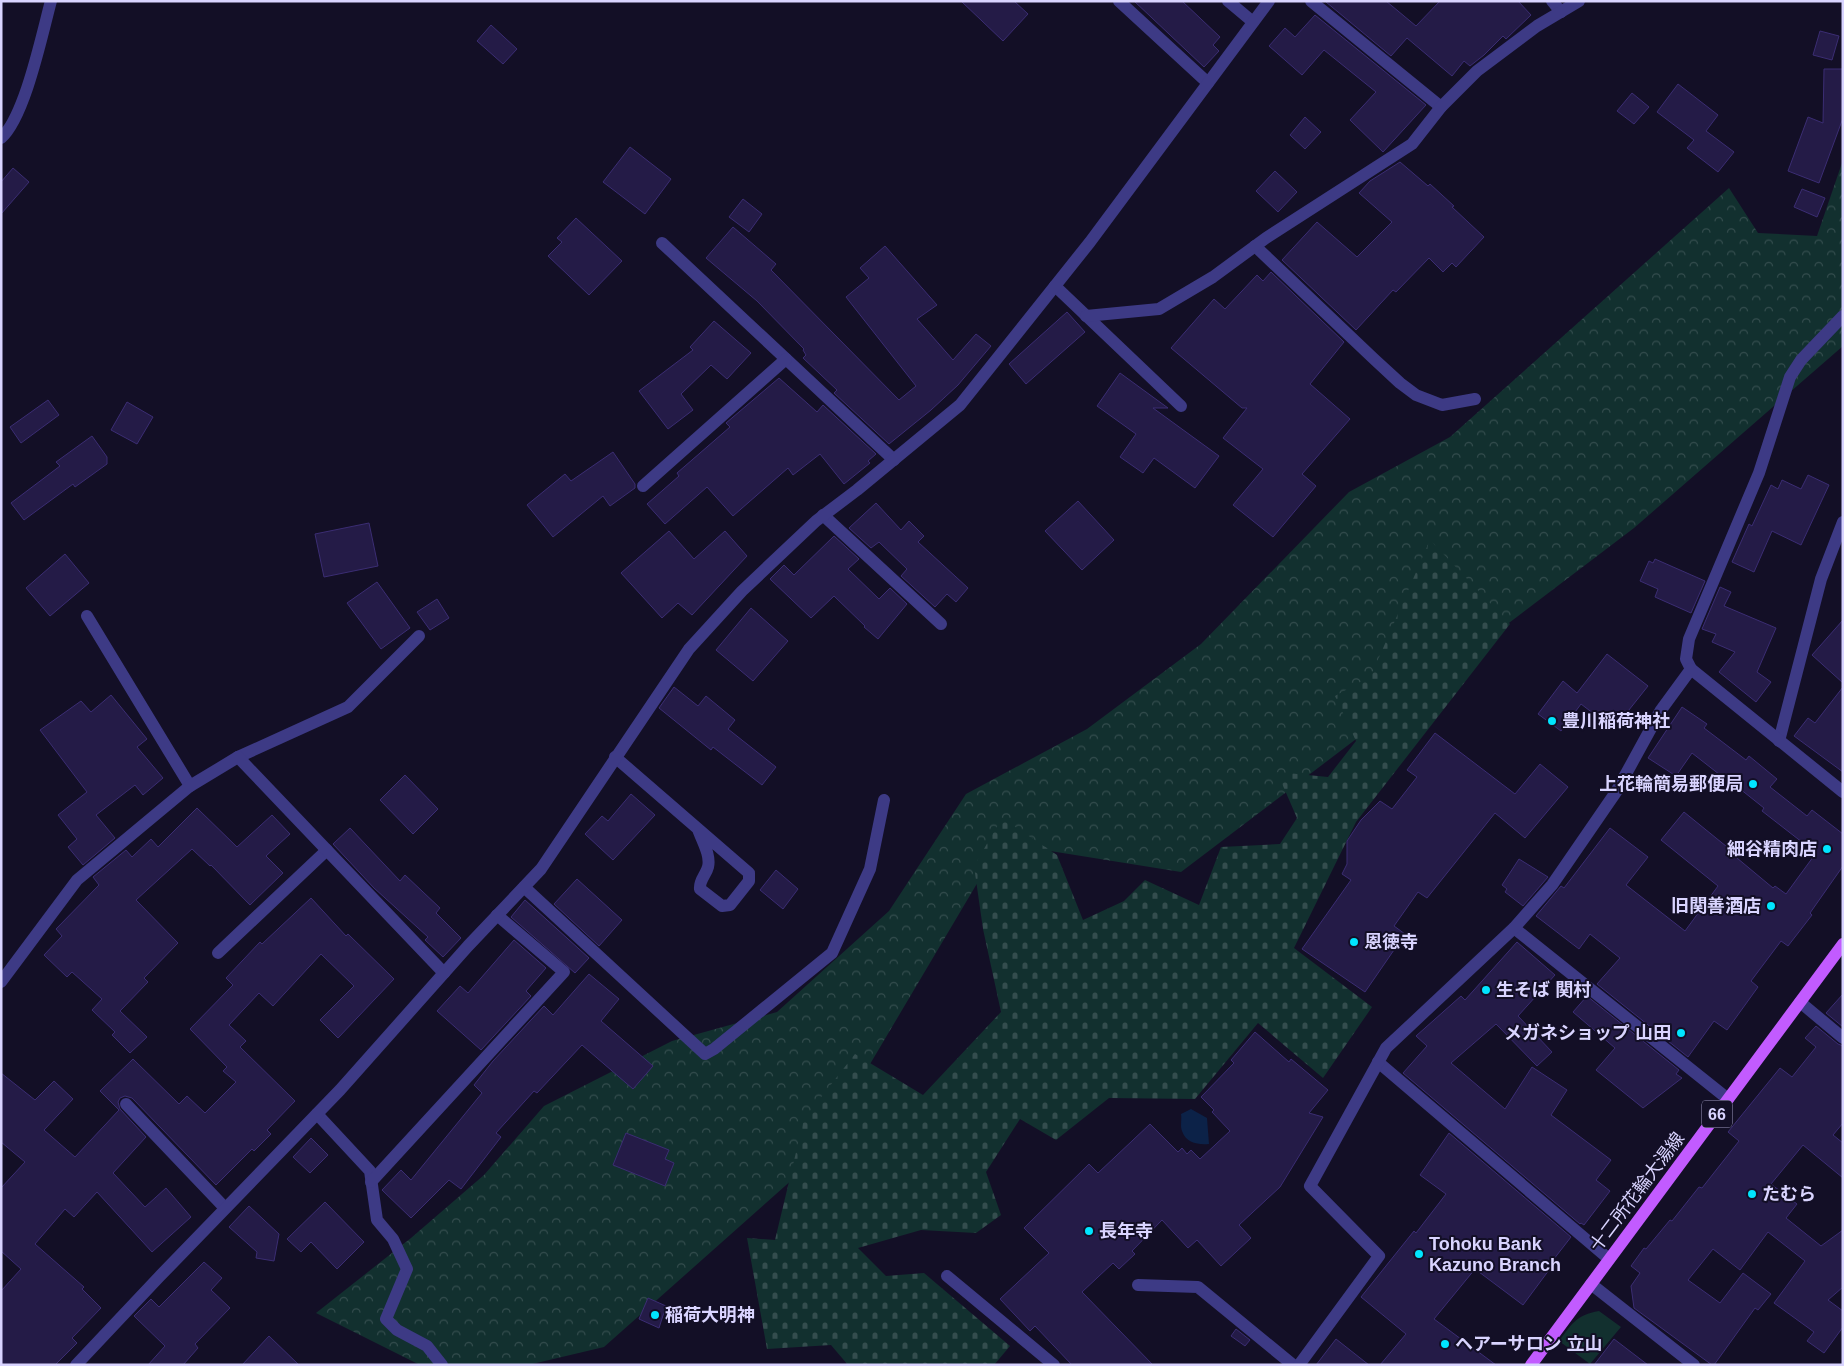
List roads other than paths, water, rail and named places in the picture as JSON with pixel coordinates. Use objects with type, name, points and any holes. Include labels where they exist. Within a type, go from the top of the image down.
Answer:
[{"type":"main road","name":"十二所花輪大湯線","points":[[1531,1365],[1843,944]]},
{"type":"street","points":[[1,138],[9,131],[23,100],[52,1]]},
{"type":"street","points":[[1119,1],[1208,83]]},
{"type":"street","points":[[1228,1],[1253,22]]},
{"type":"street","points":[[76,1365],[340,1090],[444,973],[541,869],[689,649],[742,591],[823,515],[894,460],[960,405],[1055,286],[1269,1]]},
{"type":"street","points":[[1311,1],[1441,107]]},
{"type":"street","points":[[1552,1],[1561,12]]},
{"type":"street","points":[[1086,316],[1159,309],[1213,277],[1255,246],[1412,144],[1441,107],[1477,70],[1537,26],[1579,1]]},
{"type":"street","points":[[662,243],[894,460]]},
{"type":"street","points":[[1255,246],[1400,383],[1416,394],[1442,405],[1475,399]]},
{"type":"street","points":[[1055,286],[1181,406]]},
{"type":"street","points":[[1843,316],[1801,360],[1790,377],[1759,473],[1689,639],[1686,659],[1691,669],[1843,792]]},
{"type":"street","points":[[643,486],[786,359]]},
{"type":"street","points":[[823,515],[941,624]]},
{"type":"street","points":[[1779,742],[1821,579],[1843,522]]},
{"type":"street","points":[[87,616],[190,786]]},
{"type":"street","points":[[1,982],[77,880],[190,786],[238,757],[348,707],[418,636]]},
{"type":"street","points":[[1300,1365],[1379,1256],[1310,1186],[1378,1062],[1386,1048],[1514,928],[1552,885],[1616,792],[1661,710],[1691,669]]},
{"type":"street","points":[[238,757],[444,973]]},
{"type":"street","points":[[615,757],[749,873],[749,881],[730,905],[722,906],[700,889],[700,883],[708,869],[709,857],[698,829]]},
{"type":"street","points":[[524,886],[705,1054],[832,953],[870,869],[884,800]]},
{"type":"street","points":[[218,953],[327,850]]},
{"type":"street","points":[[371,1182],[564,972],[497,915]]},
{"type":"street","points":[[1514,928],[1728,1099]]},
{"type":"street","points":[[1800,1002],[1843,1038]]},
{"type":"street","points":[[1378,1062],[1609,1259]]},
{"type":"street","points":[[126,1104],[225,1208]]},
{"type":"street","points":[[316,1114],[370,1171],[377,1220],[393,1239],[407,1269],[386,1319],[398,1330],[427,1346],[442,1365]]},
{"type":"street","points":[[947,1276],[1054,1365]]},
{"type":"street","points":[[1591,1284],[1694,1365]]},
{"type":"street","points":[[1138,1285],[1198,1287],[1293,1365]]},
{"type":"water","points":[[1191,1109],[1207,1118],[1209,1144],[1189,1141],[1184,1135],[1181,1129],[1181,1114]]},
{"type":"place","name":"豊川稲荷神社","points":[[1552,721]]},
{"type":"place","name":"上花輪簡易郵便局","points":[[1753,784]]},
{"type":"place","name":"細谷精肉店","points":[[1827,849]]},
{"type":"place","name":"旧関善酒店","points":[[1771,906]]},
{"type":"place","name":"恩徳寺","points":[[1354,942]]},
{"type":"place","name":"生そば 関村","points":[[1486,990]]},
{"type":"place","name":"メガネショップ 山田","points":[[1681,1033]]},
{"type":"place","name":"たむら","points":[[1752,1194]]},
{"type":"place","name":"長年寺","points":[[1089,1231]]},
{"type":"place","name":"Tohoku Bank Kazuno Branch","points":[[1419,1254]]},
{"type":"place","name":"稲荷大明神","points":[[655,1315]]},
{"type":"place","name":"ヘアーサロン 立山","points":[[1445,1344]]}]
